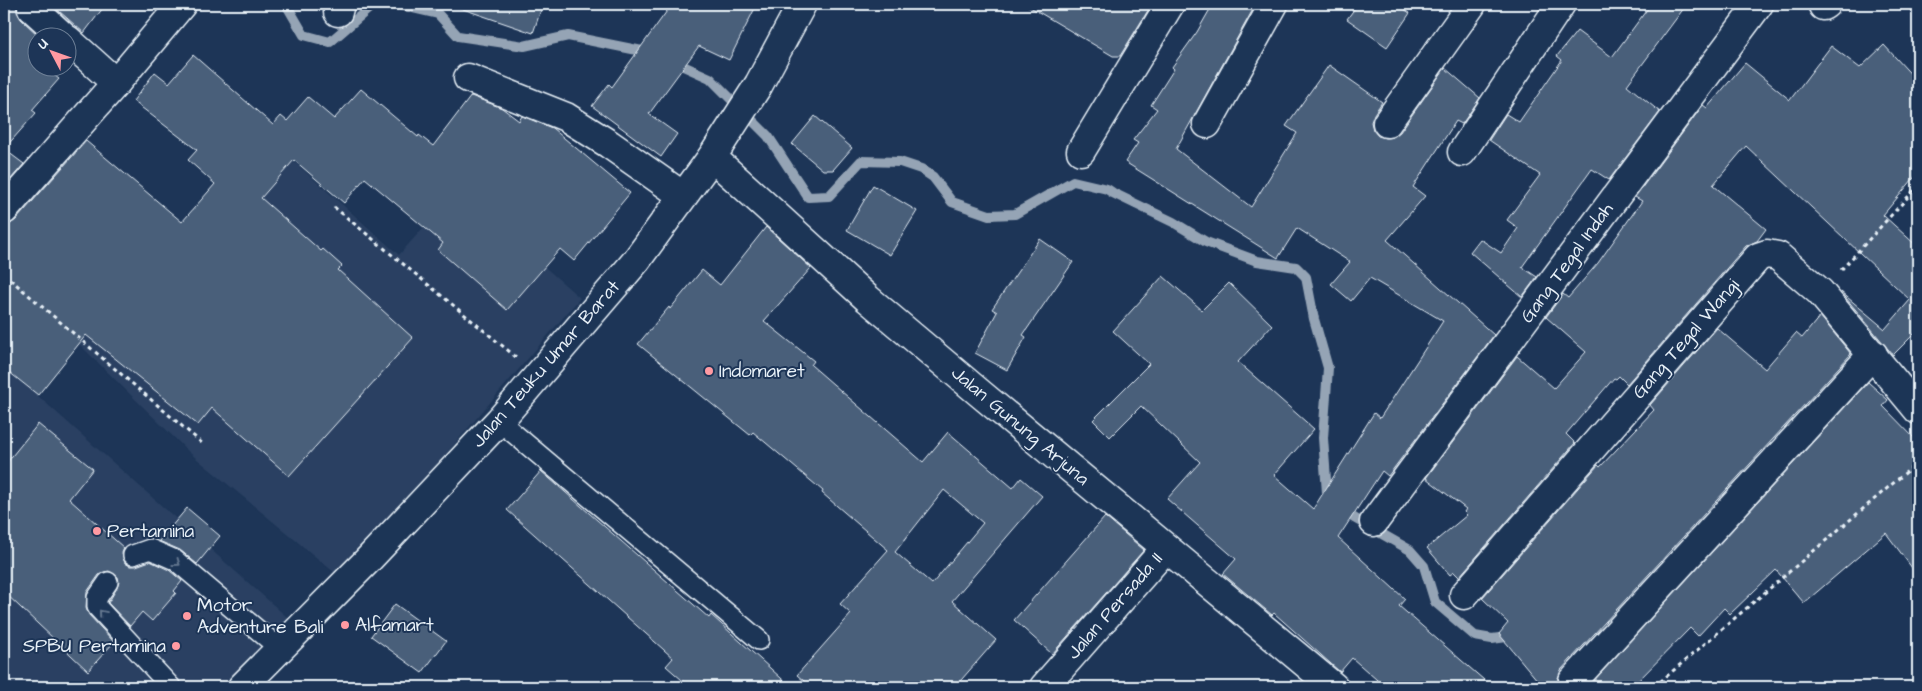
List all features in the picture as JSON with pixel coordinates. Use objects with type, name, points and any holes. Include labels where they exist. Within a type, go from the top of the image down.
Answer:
[{"type":"street","points":[[4,210],[116,83],[182,4]]},
{"type":"street","name":"Jalan Teuku Umar Barat","points":[[242,687],[367,561],[499,421],[636,261],[716,150],[759,84],[802,4]]},
{"type":"street","points":[[1081,151],[1170,4]]},
{"type":"street","points":[[1207,124],[1274,4]]},
{"type":"street","points":[[1387,123],[1472,4]]},
{"type":"street","points":[[1462,152],[1561,4]]},
{"type":"street","name":"Gang Tegal Indah","points":[[1374,522],[1759,4]]},
{"type":"street","points":[[32,8],[55,28]]},
{"type":"street","points":[[78,49],[116,83]]},
{"type":"street","points":[[468,78],[566,117],[609,144],[683,196]]},
{"type":"street","name":"Jalan Gunung Arjuna","points":[[716,150],[876,305],[1334,687]]},
{"type":"street","name":"Gang Tegal Wangi","points":[[1464,595],[1758,257],[1767,254],[1778,256],[1820,292],[1918,410]]},
{"type":"street","points":[[1573,682],[1873,354]]},
{"type":"street","name":"Jalan Persada II","points":[[1044,687],[1166,548]]},
{"type":"lane","points":[[499,421],[759,640]]},
{"type":"lane","points":[[133,555],[150,549],[175,560],[279,648]]},
{"type":"lane","points":[[108,582],[97,598],[97,607],[171,687]]},
{"type":"path","points":[[1820,292],[1918,186]]},
{"type":"path","points":[[334,207],[538,375]]},
{"type":"path","points":[[4,274],[203,444]]},
{"type":"path","points":[[1654,687],[1918,462]]},
{"type":"shaded area","points":[[265,136],[399,255],[457,190],[580,298],[340,577],[190,453],[79,344],[38,396],[297,626],[240,687],[4,687],[4,221],[70,144],[294,333],[222,188]]},
{"type":"building","points":[[4,4],[17,4],[17,12],[30,28],[28,28],[28,78],[59,79],[32,110],[36,113],[4,149]]},
{"type":"building","points":[[51,4],[106,4],[84,33]]},
{"type":"building","points":[[461,4],[543,4],[533,33],[460,8]]},
{"type":"building","points":[[672,4],[757,4],[729,60],[699,46],[649,114],[677,134],[661,157],[592,106],[609,84],[612,87]]},
{"type":"building","points":[[1025,4],[1152,4],[1120,56],[1113,56]]},
{"type":"building","points":[[1213,4],[1256,4],[1176,149],[1251,207],[1297,133],[1286,126],[1329,65],[1382,102],[1371,122],[1373,130],[1378,136],[1385,138],[1393,137],[1400,132],[1445,68],[1480,98],[1462,124],[1456,121],[1413,187],[1425,196],[1387,240],[1494,335],[1388,476],[1382,471],[1338,538],[1405,599],[1399,606],[1492,687],[1385,687],[1352,658],[1340,672],[1274,613],[1272,615],[1223,574],[1236,559],[1167,499],[1200,462],[1141,406],[1110,437],[1093,420],[1149,364],[1113,331],[1163,276],[1202,310],[1229,283],[1272,325],[1238,362],[1314,429],[1274,475],[1313,509],[1374,413],[1380,418],[1443,321],[1370,278],[1351,301],[1331,284],[1350,262],[1297,228],[1278,258],[1125,162],[1138,143],[1133,140],[1157,109],[1151,105],[1174,69],[1172,67],[1197,32]]},
{"type":"building","points":[[1358,4],[1396,4],[1410,13],[1387,47],[1347,19]]},
{"type":"building","points":[[1651,4],[1687,4],[1627,85],[1660,112],[1609,180],[1592,169],[1522,267],[1537,277],[1522,297],[1470,252],[1480,239],[1501,253],[1518,228],[1507,220],[1540,175],[1489,140],[1506,114],[1519,122],[1562,60],[1557,56],[1577,31],[1612,57]]},
{"type":"building","points":[[1884,45],[1918,82],[1918,173],[1883,215],[1918,247],[1918,330],[1893,355],[1841,292],[1885,329],[1910,300],[1746,146],[1713,185],[1766,229],[1757,241],[1746,246],[1627,384],[1619,376],[1616,379],[1614,378],[1566,434],[1575,443],[1459,577],[1454,572],[1450,575],[1427,548],[1467,515],[1464,512],[1466,509],[1426,478],[1517,356],[1554,388],[1586,352],[1546,317],[1563,294],[1568,298],[1598,263],[1642,201],[1635,197],[1703,105],[1707,108],[1745,63],[1790,100],[1831,46],[1860,68]]},
{"type":"building","points":[[193,55],[273,125],[281,116],[287,121],[308,97],[334,119],[361,89],[418,137],[419,135],[433,146],[471,96],[502,108],[519,121],[522,116],[552,128],[630,193],[574,261],[560,249],[507,310],[438,250],[443,243],[365,178],[344,203],[294,160],[261,198],[321,251],[323,249],[342,266],[338,270],[413,338],[289,476],[212,408],[198,425],[86,335],[38,395],[4,368],[4,225],[9,225],[16,220],[86,141],[182,222],[215,184],[188,160],[197,150],[133,101],[155,72],[169,83]]},
{"type":"building","points":[[815,116],[852,148],[833,170],[823,170],[792,144]]},
{"type":"building","points":[[4,149],[24,164],[4,187]]},
{"type":"building","points":[[873,185],[917,211],[890,255],[847,230]]},
{"type":"building","points":[[766,227],[811,268],[764,321],[814,361],[811,365],[923,462],[948,432],[1013,488],[1021,478],[1042,496],[952,601],[996,640],[955,687],[811,687],[797,675],[851,614],[840,604],[888,550],[822,493],[823,491],[753,432],[750,435],[638,344],[702,270],[720,285]],"holes":[[[944,490],[983,523],[932,584],[895,552]]]},
{"type":"building","points":[[1040,239],[1073,262],[1023,335],[1026,337],[1007,370],[975,353],[997,312],[992,309]]},
{"type":"building","points":[[1820,316],[1851,354],[1561,670],[1558,678],[1559,687],[1543,687],[1499,634],[1508,623],[1482,598],[1598,465],[1600,467],[1654,410],[1650,405],[1717,328],[1765,369],[1796,333],[1802,338]]},
{"type":"building","points":[[1868,382],[1888,400],[1883,406],[1918,442],[1918,576],[1886,533],[1804,603],[1776,570],[1730,614],[1724,608],[1698,636],[1690,628],[1632,687],[1588,687]]},
{"type":"building","points":[[38,424],[93,469],[69,499],[124,548],[122,553],[125,563],[130,566],[136,566],[150,561],[169,570],[182,581],[174,591],[176,593],[152,621],[142,612],[130,626],[108,603],[117,588],[118,577],[109,571],[99,575],[87,592],[86,608],[89,615],[114,642],[88,671],[4,592],[4,466]]},
{"type":"building","points":[[541,471],[709,618],[711,615],[791,687],[690,687],[666,666],[673,658],[507,510]]},
{"type":"building","points":[[187,508],[220,536],[197,564],[180,550],[159,541]]},
{"type":"building","points":[[1105,517],[1144,550],[1052,654],[1014,620]]},
{"type":"building","points":[[395,604],[446,641],[422,673],[371,636]]},
{"type":"waterway","points":[[286,4],[304,35],[330,42],[374,4]]},
{"type":"waterway","points":[[395,4],[438,14],[458,36],[524,46],[568,36],[652,53]]},
{"type":"waterway","points":[[672,61],[710,78],[768,136],[808,197],[829,196],[861,161],[900,162],[921,169],[933,177],[952,202],[989,215],[1015,214],[1073,181],[1107,189],[1173,222],[1206,242],[1257,261],[1296,267],[1306,277],[1314,319],[1328,368],[1323,438],[1327,493],[1333,498]]},
{"type":"waterway","points":[[1343,509],[1354,518],[1410,550],[1424,566],[1435,602],[1475,636],[1492,639],[1514,636]]},
{"type":"place","name":"Indomaret","points":[[709,371]]},
{"type":"place","name":"Pertamina","points":[[97,531]]},
{"type":"place","name":"Motor Adventure Bali","points":[[187,616]]},
{"type":"place","name":"Alfamart","points":[[345,625]]},
{"type":"place","name":"SPBU Pertamina","points":[[176,646]]}]
